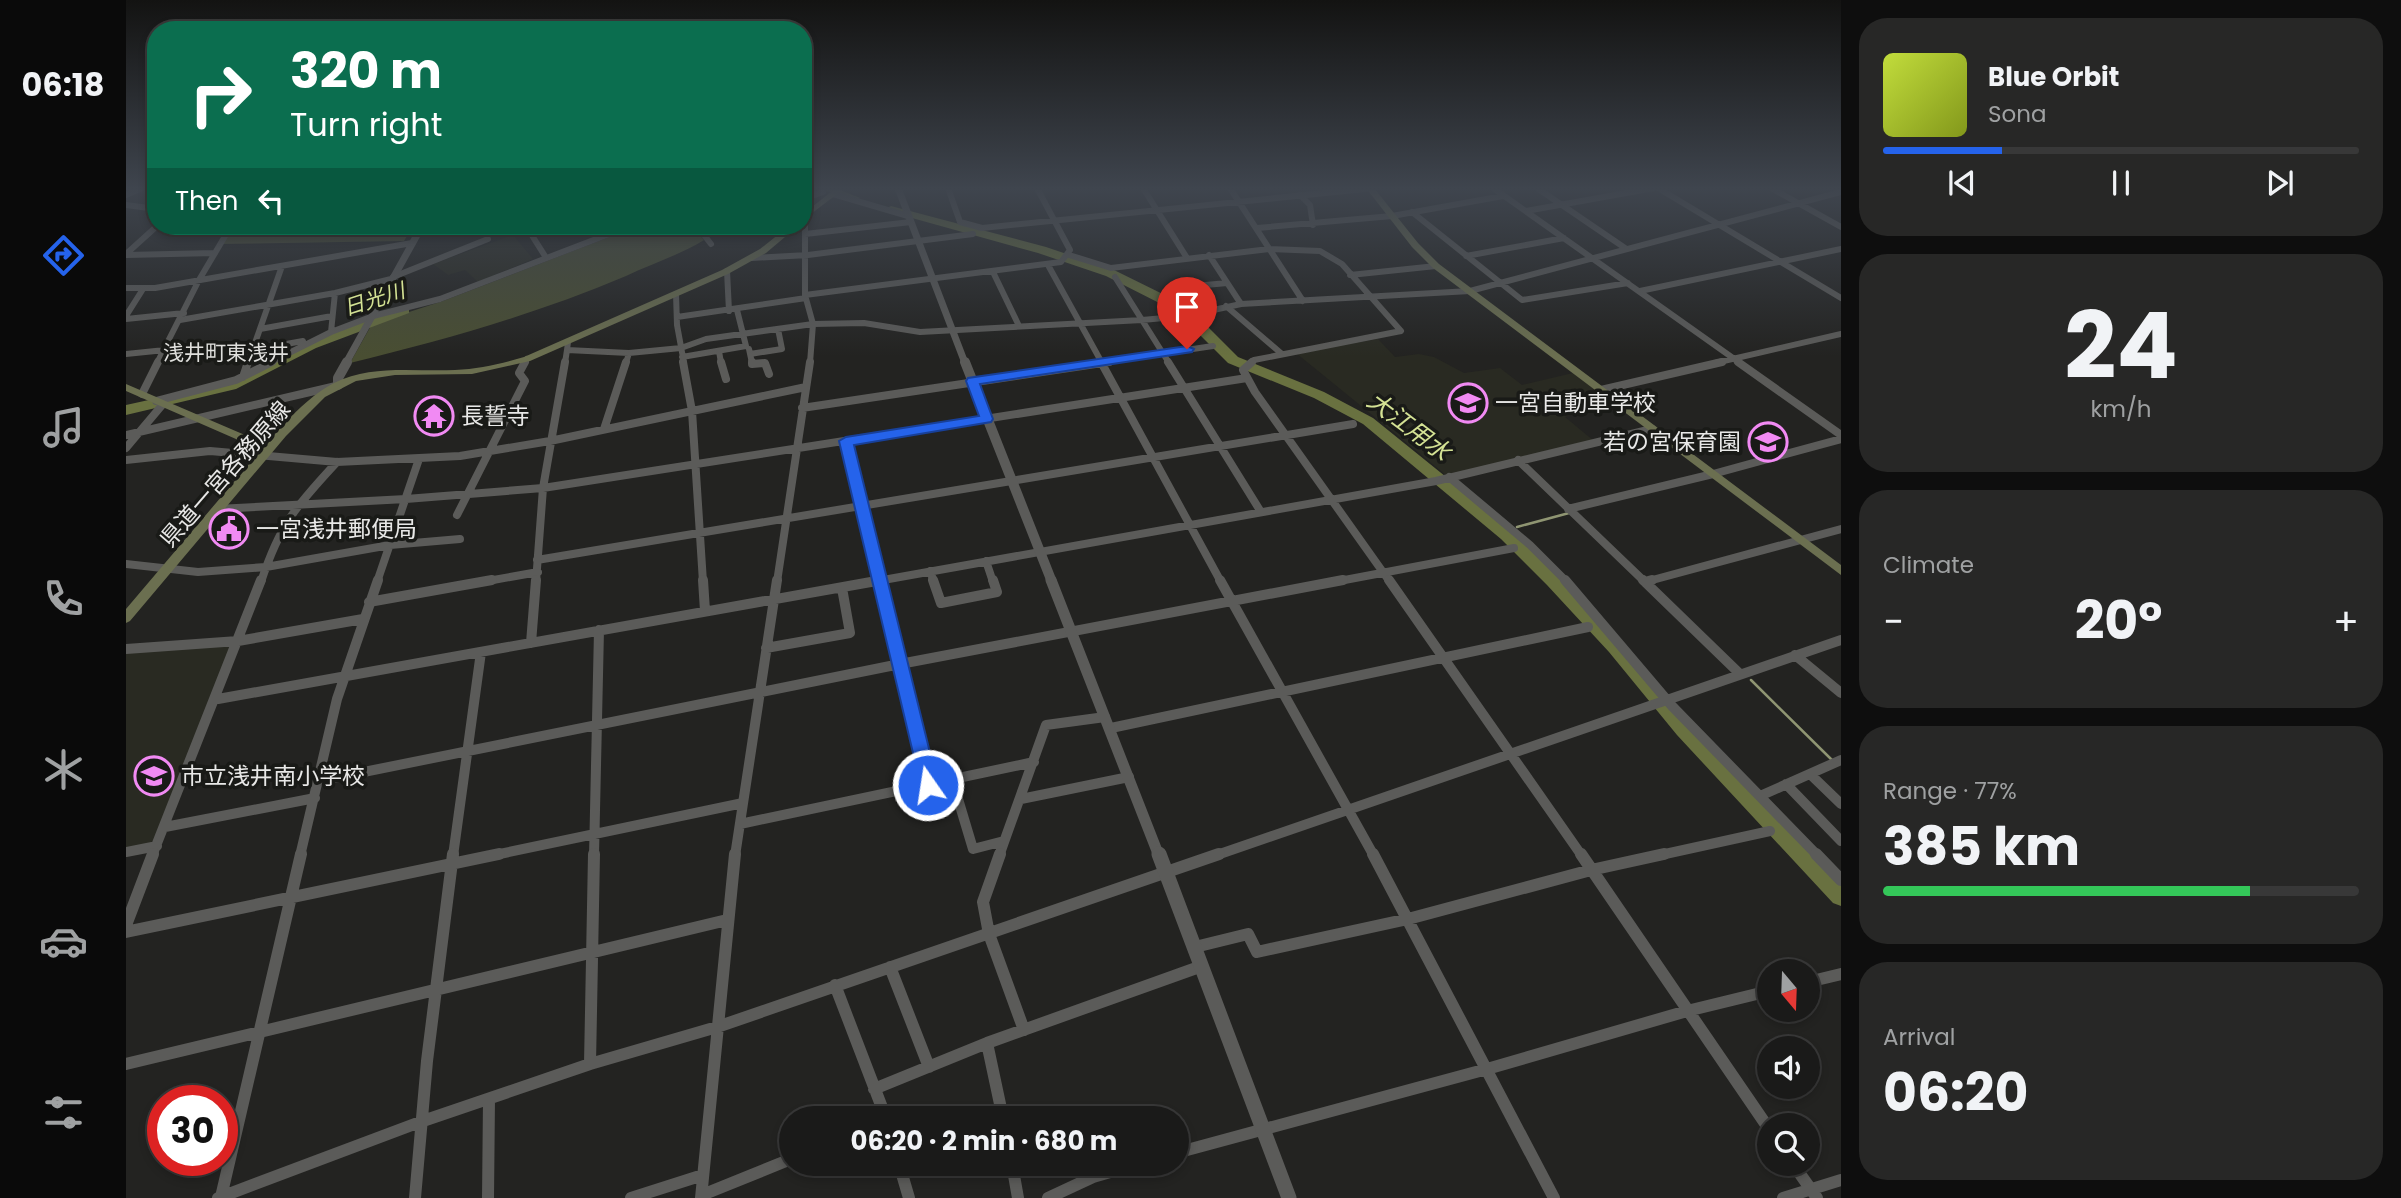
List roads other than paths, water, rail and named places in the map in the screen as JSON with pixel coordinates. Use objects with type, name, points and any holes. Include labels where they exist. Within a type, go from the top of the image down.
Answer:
[{"type":"main road","name":"県道一宮各務原線","points":[[126,618],[266,452],[301,415],[338,385],[372,375],[467,372],[497,368],[567,346],[727,271],[752,258],[770,244]]},
{"type":"main road","points":[[1417,244],[1436,266],[1841,571]]},
{"type":"main road","points":[[126,387],[266,452]]},
{"type":"street","points":[[142,394],[199,280],[220,244]]},
{"type":"street","points":[[126,288],[143,289],[407,244]]},
{"type":"street","points":[[126,435],[338,385],[338,378],[411,244]]},
{"type":"street","points":[[143,289],[129,304],[126,317],[182,316],[335,293],[392,278],[476,244]]},
{"type":"street","points":[[537,244],[545,257]]},
{"type":"street","points":[[126,447],[158,408],[158,402],[211,388],[243,376],[331,332],[440,299],[581,244]]},
{"type":"street","points":[[779,1164],[701,1197],[727,920],[795,449],[813,344],[813,324],[805,296],[805,244]]},
{"type":"street","points":[[752,258],[761,260],[902,244]]},
{"type":"street","points":[[920,244],[986,419],[1195,947],[1289,1198]]},
{"type":"street","points":[[677,317],[733,310],[805,296],[1048,265],[1067,256],[1070,250],[1066,244]]},
{"type":"street","points":[[1179,244],[1187,257]]},
{"type":"street","points":[[1266,244],[1303,301]]},
{"type":"street","points":[[1450,244],[1522,300],[1628,284]]},
{"type":"street","points":[[1466,257],[1534,244]]},
{"type":"street","points":[[1572,244],[1841,437]]},
{"type":"street","points":[[1619,244],[1625,248]]},
{"type":"street","points":[[681,352],[706,339],[813,324],[864,323],[920,332],[1081,324],[1186,316],[1241,304],[1470,291],[1642,244]]},
{"type":"street","points":[[1750,244],[1841,298]]},
{"type":"street","points":[[217,509],[406,499],[543,488],[1185,388],[1247,370],[1282,354],[1401,331],[1342,264],[1320,251],[1269,249],[1111,268],[1067,256]]},
{"type":"street","points":[[1640,291],[1841,249]]},
{"type":"street","points":[[126,255],[215,253]]},
{"type":"street","points":[[1209,255],[1241,304]]},
{"type":"street","points":[[1048,265],[1350,810],[1554,1198]]},
{"type":"street","points":[[243,376],[282,266]]},
{"type":"street","points":[[1350,275],[1436,266]]},
{"type":"street","points":[[727,271],[733,310],[744,334],[752,365],[765,363],[769,374]]},
{"type":"street","points":[[993,272],[1019,326]]},
{"type":"street","points":[[1115,277],[1261,512]]},
{"type":"street","points":[[1211,310],[1195,286],[1227,283]]},
{"type":"street","points":[[331,332],[335,293]]},
{"type":"street","points":[[676,294],[681,352],[692,411],[705,611]]},
{"type":"street","points":[[1226,306],[1282,354]]},
{"type":"street","points":[[260,329],[332,316]]},
{"type":"street","points":[[750,354],[782,349],[778,329]]},
{"type":"street","points":[[1601,390],[1841,334]]},
{"type":"street","points":[[253,350],[316,339]]},
{"type":"street","points":[[531,643],[543,488],[567,346],[629,354],[719,351],[746,345]]},
{"type":"street","points":[[802,408],[1213,346]]},
{"type":"street","points":[[126,354],[165,350]]},
{"type":"street","points":[[719,351],[722,372],[726,379]]},
{"type":"street","points":[[604,429],[629,354]]},
{"type":"street","points":[[457,515],[524,381],[519,373],[527,359]]},
{"type":"street","points":[[1247,370],[1286,434],[1381,572],[1512,753],[1758,1113]]},
{"type":"street","points":[[126,460],[210,451],[266,452],[337,462],[418,460],[489,452],[550,441],[806,387]]},
{"type":"street","points":[[537,560],[1219,444],[1353,424]]},
{"type":"street","points":[[218,699],[1443,478],[1652,429]]},
{"type":"street","points":[[1568,509],[1713,474],[1841,437]]},
{"type":"street","points":[[846,441],[859,505],[881,580],[928,785]]},
{"type":"street","points":[[219,1198],[343,677],[418,460]]},
{"type":"street","points":[[1518,460],[1740,674]]},
{"type":"street","points":[[126,925],[218,699],[281,527],[337,462]]},
{"type":"street","points":[[1443,478],[1530,545],[1579,594],[1661,703],[1760,796],[1841,880]]},
{"type":"street","points":[[1645,582],[1841,529]]},
{"type":"street","points":[[126,564],[198,572],[266,568],[390,545],[460,539]]},
{"type":"street","points":[[319,781],[900,664],[1514,548]]},
{"type":"street","points":[[929,571],[941,603],[996,592],[986,561]]},
{"type":"street","points":[[369,602],[538,572]]},
{"type":"street","points":[[766,648],[850,633],[842,588]]},
{"type":"street","points":[[126,649],[238,641],[363,619]]},
{"type":"street","points":[[1024,1030],[989,934],[983,902],[1046,724],[1108,723],[1283,691],[1588,627]]},
{"type":"street","points":[[590,1064],[599,630]]},
{"type":"street","points":[[219,1198],[420,1122],[590,1064],[717,1027],[1841,640]]},
{"type":"street","points":[[415,1198],[420,1122],[451,865],[481,652]]},
{"type":"street","points":[[1795,655],[1841,693]]},
{"type":"street","points":[[1760,796],[1841,760]]},
{"type":"street","points":[[740,824],[1034,762]]},
{"type":"street","points":[[1810,774],[1841,804]]},
{"type":"street","points":[[1021,799],[1129,777]]},
{"type":"street","points":[[951,779],[973,849],[1004,841]]},
{"type":"street","points":[[1786,784],[1841,841]]},
{"type":"street","points":[[165,827],[315,798]]},
{"type":"street","points":[[126,932],[743,803]]},
{"type":"street","points":[[1195,947],[1248,934],[1257,952],[1408,919],[1591,870],[1770,831]]},
{"type":"street","points":[[126,852],[157,846]]},
{"type":"street","points":[[126,1063],[727,920]]},
{"type":"street","points":[[874,1089],[987,1043],[1202,966]]},
{"type":"street","points":[[890,967],[929,1067]]},
{"type":"street","points":[[1820,979],[1841,974]]},
{"type":"street","points":[[835,985],[881,1106]]},
{"type":"street","points":[[1189,1149],[1263,1128],[1275,1128],[1687,1011],[1757,994]]},
{"type":"street","points":[[987,1043],[1000,1106]]},
{"type":"street","points":[[488,1198],[489,1099]]},
{"type":"street","points":[[631,1198],[703,1175]]},
{"type":"street","points":[[903,1176],[909,1198]]},
{"type":"street","points":[[1014,1176],[1018,1198]]},
{"type":"street","points":[[1048,1198],[1096,1176]]},
{"type":"street","points":[[1801,1176],[1814,1194]]},
{"type":"street","points":[[1783,1198],[1814,1194],[1841,1180]]},
{"type":"waterway","name":"大江用水","points":[[1020,244],[1110,273],[1182,309],[1233,360],[1319,395],[1368,421],[1507,535],[1553,580],[1615,647],[1684,729],[1841,895]]},
{"type":"waterway","name":"日光川","points":[[126,410],[231,386],[311,345],[404,310]]},
{"type":"waterway","points":[[1517,527],[1569,513]]},
{"type":"waterway","points":[[1751,680],[1833,761]]},
{"type":"place","name":"一宮自動車学校","points":[[1468,403]]},
{"type":"place","name":"長誓寺","points":[[434,416]]},
{"type":"place","name":"若の宮保育園","points":[[1768,442]]},
{"type":"place","name":"一宮浅井郵便局","points":[[229,529]]},
{"type":"place","name":"市立浅井南小学校","points":[[154,776]]},
{"type":"district","name":"浅井町東浅井","points":[[226,352]]}]
